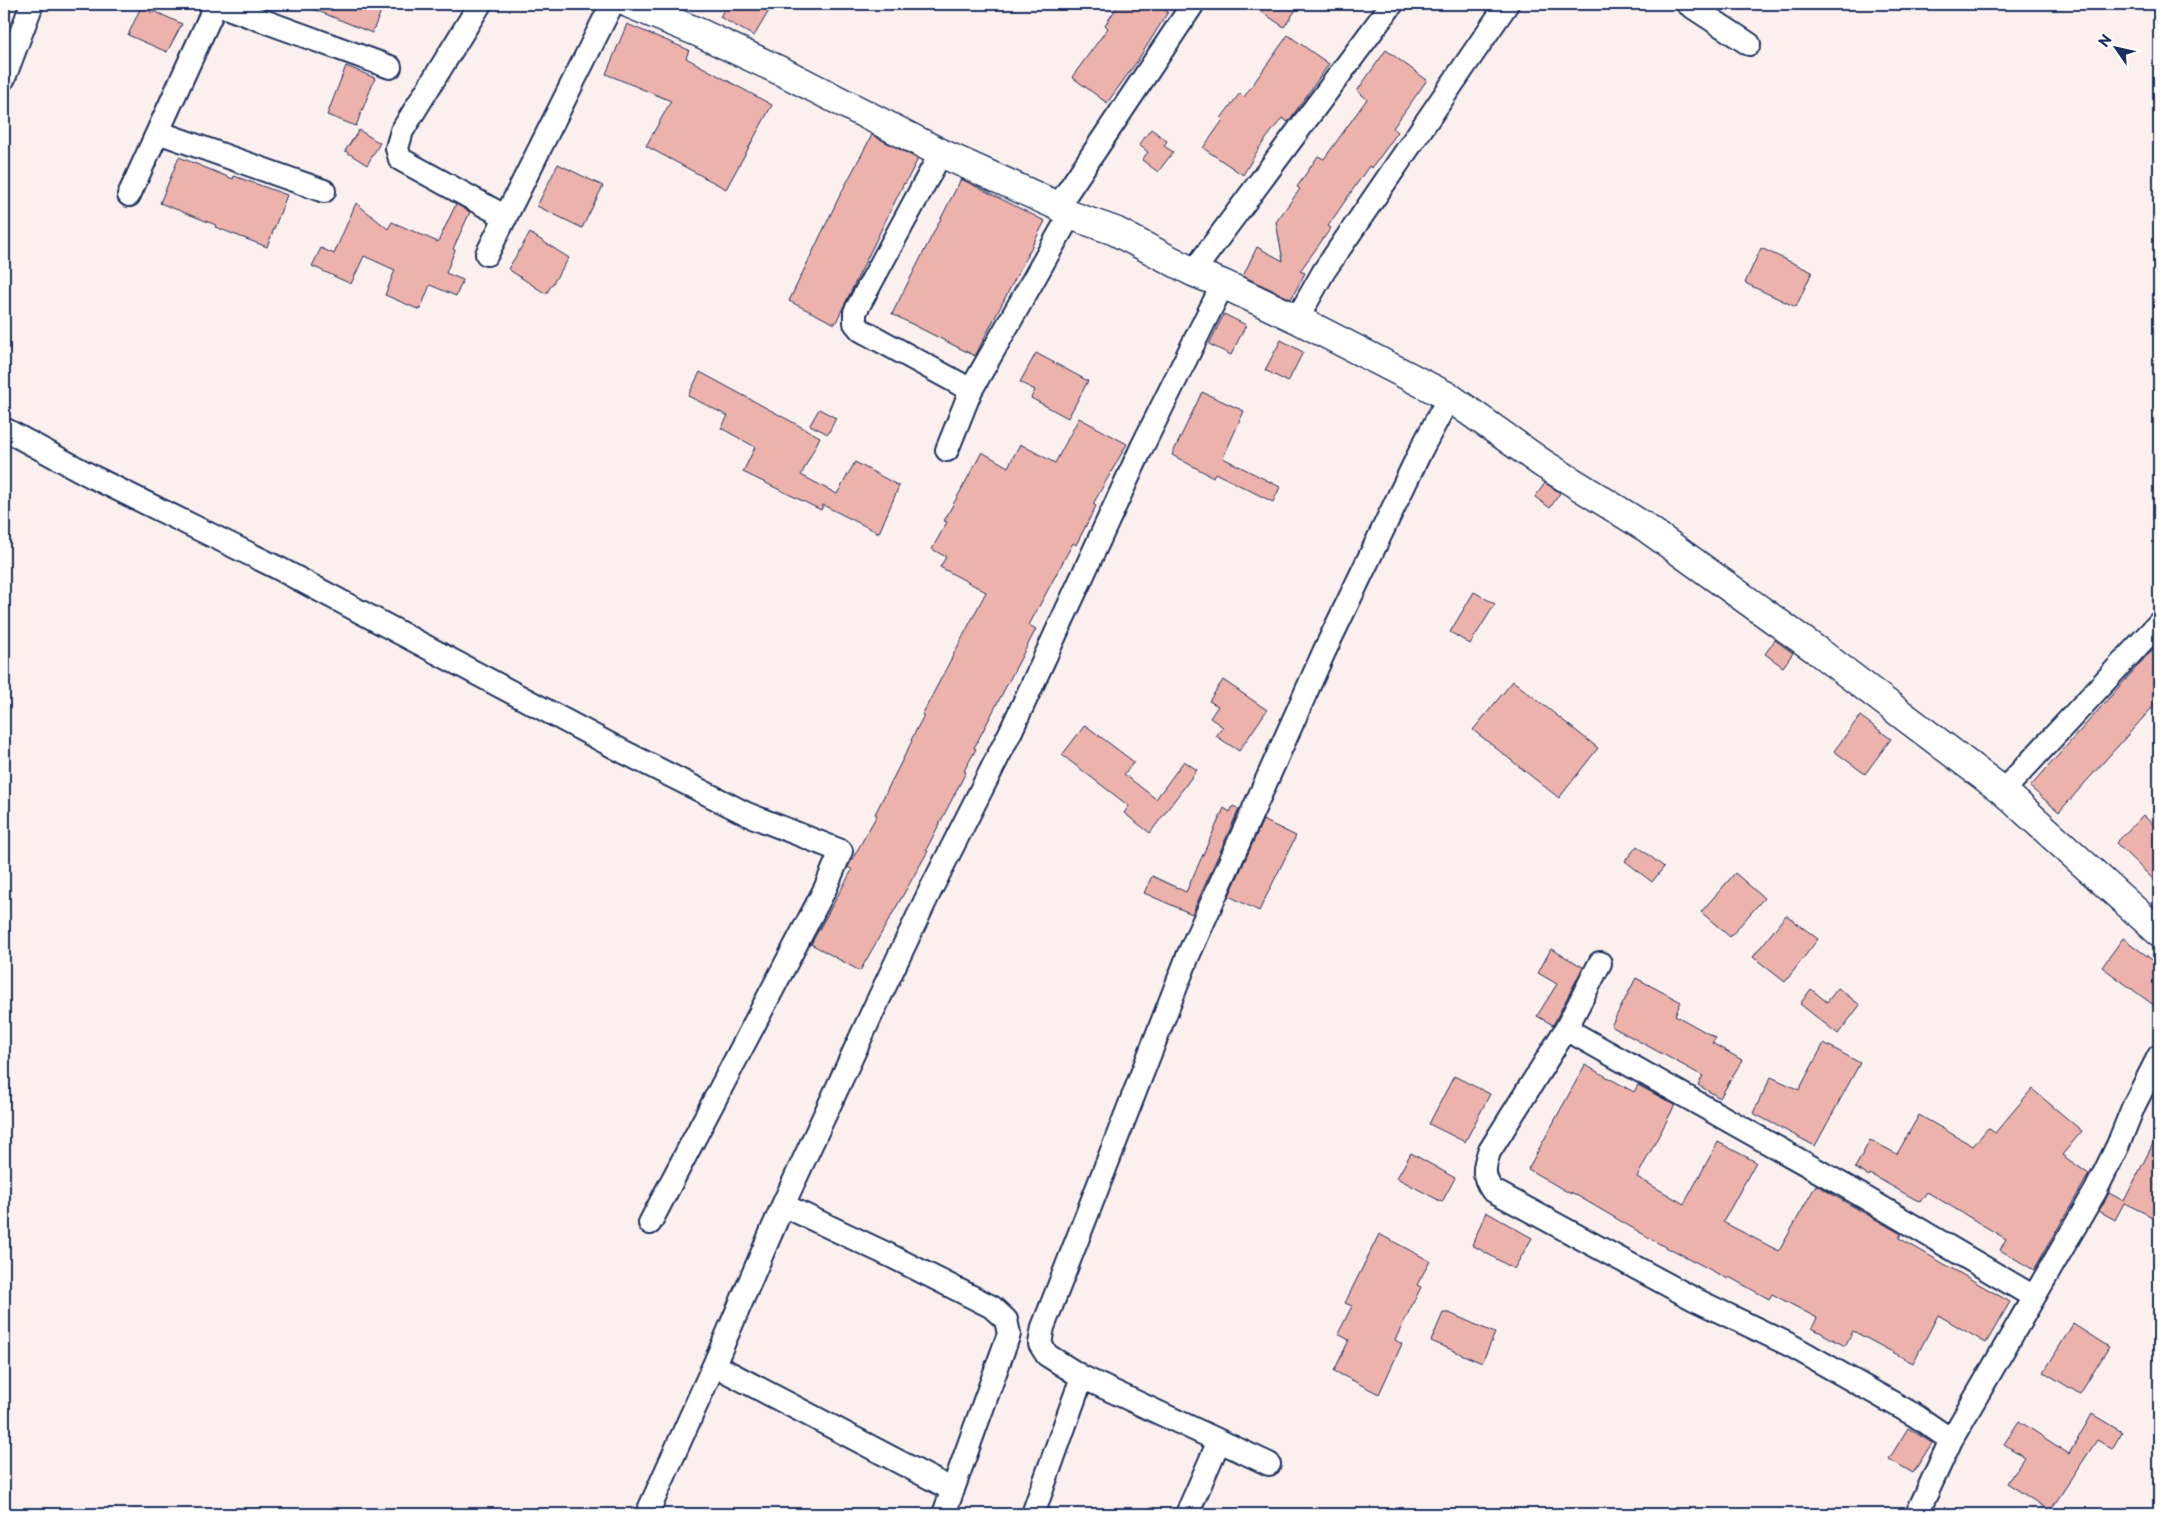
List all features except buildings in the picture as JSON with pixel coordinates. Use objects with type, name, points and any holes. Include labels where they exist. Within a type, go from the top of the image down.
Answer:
[{"type":"main road","points":[[630,4],[700,32],[941,153],[1064,210],[1115,231],[1193,272],[1223,284],[1296,319],[1449,397],[1542,463],[1645,527],[1819,652],[2002,791],[2159,932]]},
{"type":"street","points":[[4,78],[32,4]]},
{"type":"street","points":[[129,194],[216,4],[390,67]]},
{"type":"street","points":[[480,4],[402,130],[397,148],[400,159],[506,217]]},
{"type":"street","points":[[487,254],[612,4]]},
{"type":"street","points":[[947,450],[970,390],[1064,210],[1193,4]]},
{"type":"street","points":[[1193,272],[1392,4]]},
{"type":"street","points":[[1296,319],[1324,271],[1507,4]]},
{"type":"street","points":[[1688,4],[1750,44]]},
{"type":"street","points":[[158,132],[324,191]]},
{"type":"street","points":[[941,153],[855,312],[855,322],[861,330],[970,390]]},
{"type":"street","points":[[650,1513],[783,1205],[922,908],[1022,706],[1142,447],[1223,284]]},
{"type":"street","points":[[1269,1464],[1082,1377],[1046,1355],[1040,1344],[1043,1327],[1188,956],[1324,652],[1421,450],[1449,397]]},
{"type":"street","points":[[4,429],[93,476],[278,568],[624,752],[747,814],[840,851],[825,889],[650,1222]]},
{"type":"street","points":[[2002,791],[2159,623]]},
{"type":"street","points":[[1600,963],[1566,1029],[1489,1152],[1484,1167],[1485,1180],[1492,1190],[1694,1299],[1792,1346],[1916,1416],[1951,1440]]},
{"type":"street","points":[[1566,1029],[1852,1190],[2034,1297]]},
{"type":"street","points":[[1916,1514],[1951,1440],[2096,1190],[2118,1146],[2134,1105],[2159,1056]]},
{"type":"street","points":[[783,1205],[891,1256],[992,1307],[1006,1320],[1009,1334],[944,1514]]},
{"type":"street","points":[[714,1365],[953,1490]]},
{"type":"street","points":[[1033,1514],[1082,1377]]},
{"type":"street","points":[[1187,1514],[1219,1441]]}]
